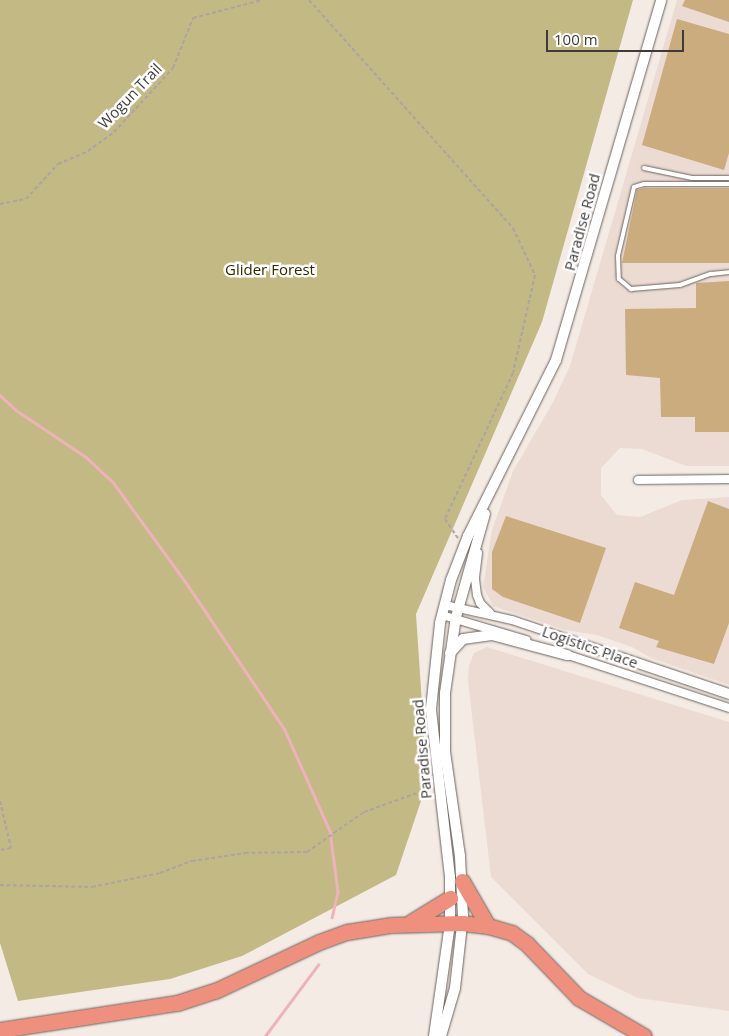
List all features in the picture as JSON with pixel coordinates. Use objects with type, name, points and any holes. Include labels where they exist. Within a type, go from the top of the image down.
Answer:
[{"type":"highway","points":[[462,882],[488,926]]},
{"type":"highway","points":[[407,924],[450,898]]},
{"type":"highway","points":[[0,1030],[170,1005],[215,991],[332,936],[366,928],[407,924],[456,924],[488,926],[520,938],[579,998],[644,1036]]},
{"type":"street","name":"Paradise Road","points":[[441,1036],[455,988],[456,924],[450,898],[431,709],[433,667],[444,610],[464,546],[550,374],[567,328],[660,0]]},
{"type":"street","name":"Paradise Road","points":[[434,1036],[456,924],[462,882],[445,752],[444,707],[449,655],[457,613],[487,509],[514,444]]},
{"type":"street","points":[[638,480],[729,479]]},
{"type":"street","points":[[487,509],[475,578],[480,603],[496,616]]},
{"type":"street","name":"Logistics Place","points":[[444,610],[457,613],[567,655],[729,708]]},
{"type":"street","name":"Logistics Place","points":[[457,613],[496,616],[729,693]]},
{"type":"street","points":[[449,655],[463,639],[492,635],[567,655]]},
{"type":"lane","points":[[644,168],[692,178],[729,178]]},
{"type":"lane","points":[[729,184],[644,184],[634,187],[618,256],[619,279],[631,288],[680,285],[711,274],[729,272]]},
{"type":"lane","name":"Logistics Place","points":[[529,626],[557,640],[729,697]]},
{"type":"path","name":"Wogun Trail","points":[[0,204],[26,199],[58,164],[88,151],[114,132],[173,68],[193,18],[262,0]]},
{"type":"path","points":[[309,0],[513,228],[535,275],[513,373],[445,519],[464,546]]},
{"type":"path","points":[[0,885],[92,887],[160,873],[192,861],[245,853],[307,852],[364,812],[438,786]]},
{"type":"path","points":[[0,801],[11,848],[0,850]]},
{"type":"shaded area","points":[[677,0],[729,0],[729,466],[686,466],[642,449],[620,448],[601,468],[601,495],[617,515],[640,517],[682,500],[729,497],[729,685],[651,658],[632,647],[597,635],[565,630],[493,606],[483,587],[492,530],[513,471],[552,404],[570,366]]},
{"type":"shaded area","points":[[487,647],[729,722],[729,1011],[638,998],[588,974],[491,877],[468,681],[469,665],[474,653]]},
{"type":"green space","name":"Glider Forest","points":[[0,0],[633,0],[542,322],[416,614],[424,734],[423,795],[396,875],[242,956],[170,979],[18,1001],[0,943]]},
{"type":"building","points":[[685,0],[729,0],[729,22],[682,6]]},
{"type":"building","points":[[677,19],[729,34],[729,153],[724,170],[642,145]]},
{"type":"building","points":[[645,188],[729,188],[729,263],[622,263],[637,190]]},
{"type":"building","points":[[729,281],[729,432],[695,432],[695,417],[661,417],[660,378],[626,375],[625,309],[696,308],[696,283]]},
{"type":"building","points":[[708,501],[729,509],[729,623],[714,664],[656,647],[659,641],[619,628],[635,582],[674,595]]},
{"type":"building","points":[[506,516],[606,548],[580,623],[503,597],[492,589],[492,552]]},
{"type":"waterway","points":[[0,395],[16,410],[86,457],[113,482],[185,581],[285,730],[330,831],[338,892],[332,917]]},
{"type":"waterway","points":[[265,1036],[318,965]]}]
